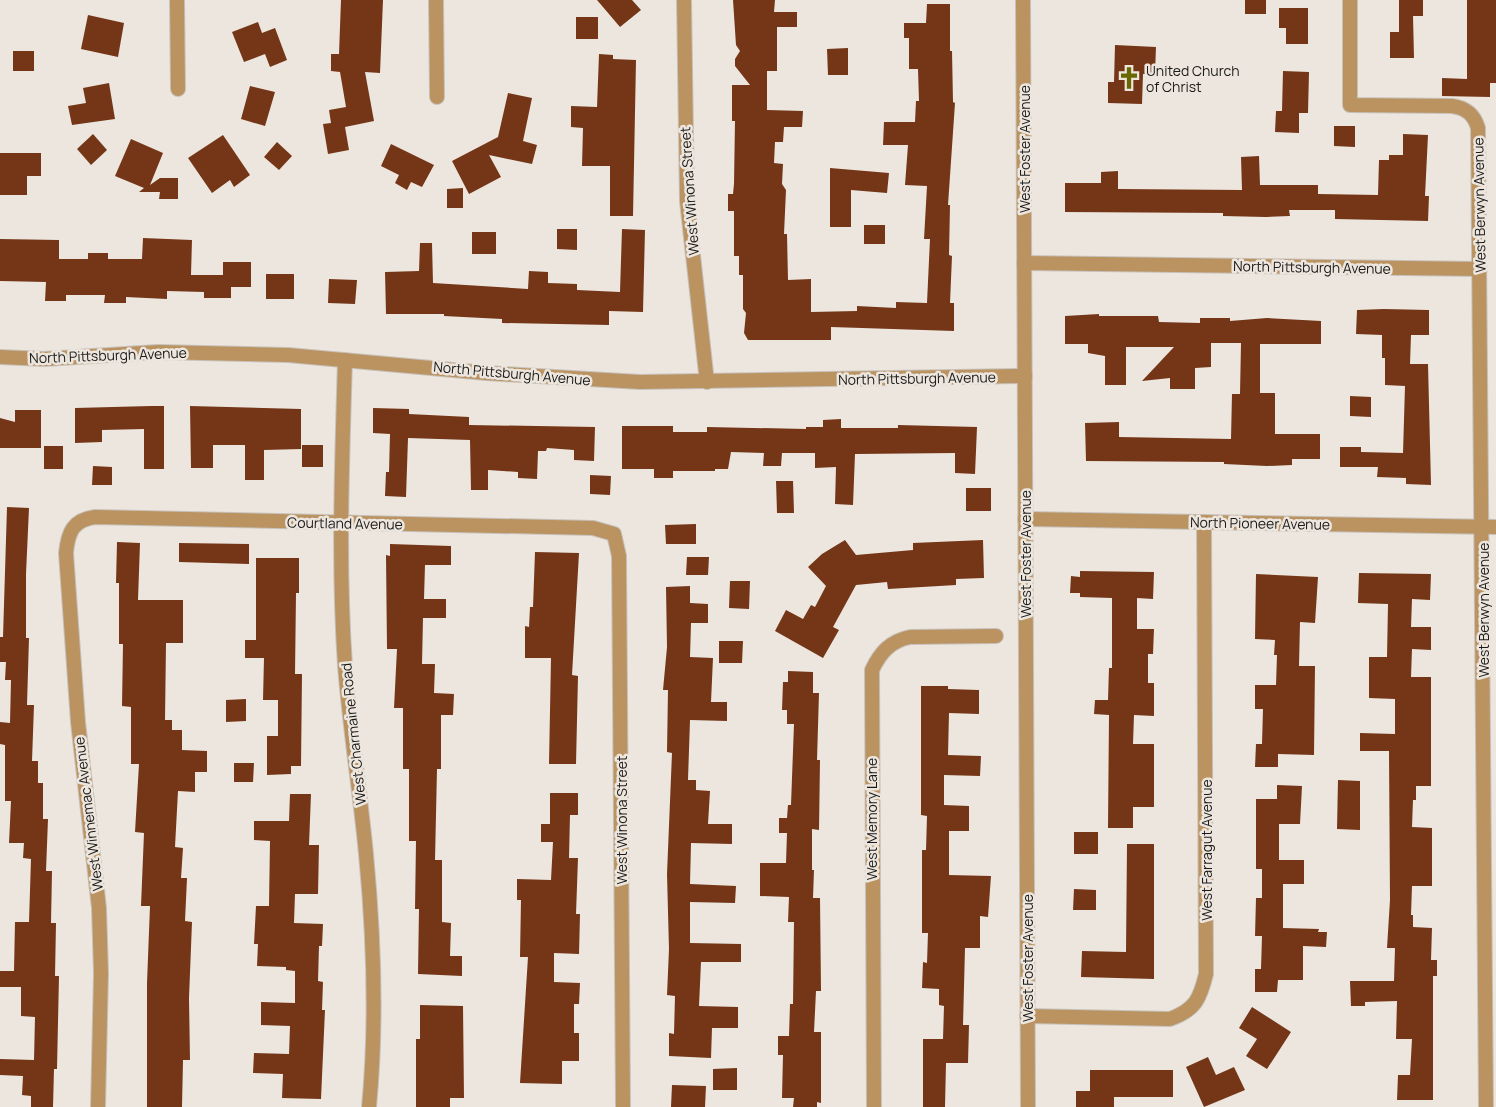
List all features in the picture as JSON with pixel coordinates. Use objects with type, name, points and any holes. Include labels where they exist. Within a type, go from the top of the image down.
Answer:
[{"type":"street","points":[[177,0],[178,89]]},
{"type":"street","points":[[436,0],[437,97]]},
{"type":"street","name":"West Winona Street","points":[[684,0],[687,201],[706,382]]},
{"type":"street","name":"West Foster Avenue","points":[[1024,0],[1028,1107]]},
{"type":"street","name":"West Berwyn Avenue","points":[[1350,0],[1350,105],[1460,107],[1471,114],[1476,120],[1479,137],[1480,269],[1489,526],[1486,1107]]},
{"type":"street","name":"North Pittsburgh Avenue","points":[[1024,263],[1480,269]]},
{"type":"street","name":"North Pittsburgh Avenue","points":[[0,357],[44,359],[158,352],[279,355],[566,378],[706,382],[1025,376]]},
{"type":"street","name":"West Charmaine Road","points":[[345,360],[341,523],[346,666],[371,912],[374,1037],[369,1107]]},
{"type":"street","name":"Courtland Avenue","points":[[76,523],[84,518],[95,517],[594,528],[614,534]]},
{"type":"street","name":"North Pioneer Avenue","points":[[1025,519],[1489,526]]},
{"type":"street","name":"West Farragut Avenue","points":[[1027,1016],[1170,1019],[1184,1014],[1195,1005],[1202,990],[1206,974],[1204,522]]},
{"type":"street","name":"West Winnemac Avenue","points":[[76,523],[68,534],[66,553],[77,712],[99,908],[101,982],[98,1107]]},
{"type":"street","name":"West Winona Street","points":[[614,534],[619,556],[623,1107]]},
{"type":"street","name":"West Memory Lane","points":[[874,1107],[872,670],[877,658],[896,640],[910,637],[996,636]]},
{"type":"building","points":[[341,0],[383,0],[380,73],[365,72],[374,121],[345,127],[349,150],[328,154],[323,124],[331,123],[329,110],[346,107],[340,72],[331,71],[331,54],[339,54]]},
{"type":"building","points":[[597,0],[632,0],[641,10],[620,27]]},
{"type":"building","points":[[733,0],[775,0],[774,12],[797,12],[797,27],[777,27],[777,71],[767,71],[767,110],[803,111],[802,127],[784,127],[783,142],[775,142],[774,163],[783,164],[782,184],[786,190],[784,234],[787,234],[788,280],[811,279],[811,312],[857,311],[857,306],[896,308],[896,302],[927,303],[930,239],[924,239],[927,186],[905,185],[908,145],[883,145],[884,122],[915,122],[916,101],[919,101],[918,69],[909,69],[909,38],[904,38],[904,23],[926,23],[927,4],[950,4],[950,51],[952,51],[953,102],[955,103],[948,205],[950,205],[949,255],[952,256],[950,303],[954,303],[954,331],[831,327],[831,340],[748,340],[744,333],[746,313],[743,309],[743,275],[739,275],[739,256],[734,256],[734,211],[728,211],[728,194],[733,194],[734,184],[735,121],[732,121],[732,85],[750,85],[735,66],[735,59],[740,51],[736,45]]},
{"type":"building","points":[[1245,0],[1266,0],[1266,14],[1245,14]]},
{"type":"building","points":[[1399,0],[1423,0],[1423,16],[1413,16],[1414,58],[1390,58],[1390,32],[1399,32]]},
{"type":"building","points":[[1467,0],[1496,0],[1496,83],[1490,83],[1490,97],[1442,96],[1442,78],[1467,79]]},
{"type":"building","points":[[1279,8],[1308,8],[1308,44],[1286,44],[1286,28],[1279,28]]},
{"type":"building","points":[[88,15],[124,23],[118,57],[81,49]]},
{"type":"building","points":[[576,17],[598,17],[598,39],[576,39]]},
{"type":"building","points":[[258,22],[262,33],[275,28],[287,60],[270,67],[265,54],[244,62],[232,32]]},
{"type":"building","name":"United Church of Christ","points":[[1115,45],[1156,47],[1155,74],[1143,74],[1142,104],[1108,103],[1108,82],[1114,82]]},
{"type":"building","points":[[848,48],[848,75],[828,75],[827,49]]},
{"type":"building","points":[[13,51],[34,51],[34,71],[13,71]]},
{"type":"building","points":[[599,54],[613,55],[613,59],[636,60],[633,216],[610,216],[610,166],[582,166],[583,128],[571,127],[571,106],[597,107]]},
{"type":"building","points":[[1283,71],[1309,72],[1308,113],[1299,113],[1299,133],[1275,132],[1276,111],[1282,111]]},
{"type":"building","points":[[109,83],[115,119],[72,125],[68,106],[86,103],[83,88]]},
{"type":"building","points":[[250,86],[275,92],[265,126],[241,119]]},
{"type":"building","points":[[508,93],[532,98],[523,141],[537,145],[532,164],[489,155],[501,177],[469,194],[452,161],[498,137]]},
{"type":"building","points":[[1334,126],[1355,126],[1355,147],[1334,146]]},
{"type":"building","points":[[93,134],[107,150],[91,165],[77,149]]},
{"type":"building","points":[[1403,134],[1428,135],[1425,196],[1429,196],[1428,221],[1335,219],[1335,210],[1289,210],[1290,216],[1266,217],[1223,216],[1223,213],[1065,212],[1065,183],[1101,183],[1101,172],[1118,171],[1118,189],[1242,190],[1241,157],[1259,156],[1260,185],[1318,185],[1318,194],[1378,195],[1379,160],[1389,160],[1389,155],[1403,155]]},
{"type":"building","points":[[223,135],[250,175],[234,187],[230,180],[212,193],[188,158]]},
{"type":"building","points":[[131,139],[163,153],[150,185],[160,178],[178,178],[178,199],[159,199],[160,192],[139,192],[144,188],[115,176]]},
{"type":"building","points":[[277,142],[292,156],[279,170],[264,157]]},
{"type":"building","points":[[391,144],[434,165],[422,187],[411,182],[407,190],[395,183],[399,175],[381,166]]},
{"type":"building","points":[[0,153],[41,153],[41,176],[27,176],[27,195],[0,195]]},
{"type":"building","points":[[830,168],[889,173],[887,193],[851,190],[851,227],[830,227]]},
{"type":"building","points":[[463,188],[463,208],[447,208],[447,189]]},
{"type":"building","points":[[864,225],[885,225],[885,244],[864,244]]},
{"type":"building","points":[[557,229],[577,229],[577,250],[557,249]]},
{"type":"building","points":[[622,229],[645,230],[643,312],[609,311],[609,325],[502,323],[502,319],[444,316],[444,314],[386,314],[385,272],[419,271],[420,243],[432,243],[433,283],[528,289],[529,271],[548,272],[548,283],[577,284],[577,290],[620,292]]},
{"type":"building","points":[[472,232],[496,232],[496,254],[472,254]]},
{"type":"building","points":[[143,238],[192,240],[191,275],[223,275],[223,262],[251,262],[251,287],[231,287],[231,298],[204,298],[204,292],[167,291],[167,299],[126,297],[126,303],[104,303],[105,295],[66,295],[66,301],[45,301],[46,282],[0,281],[0,239],[59,240],[59,259],[88,259],[88,253],[108,253],[108,259],[142,259]]},
{"type":"building","points":[[266,274],[294,274],[294,299],[266,299]]},
{"type":"building","points":[[329,279],[357,280],[355,304],[328,303]]},
{"type":"building","points":[[1357,310],[1429,310],[1429,335],[1411,335],[1410,364],[1428,364],[1431,485],[1406,484],[1406,478],[1377,477],[1378,467],[1340,467],[1340,447],[1361,447],[1361,452],[1403,453],[1405,386],[1385,385],[1385,358],[1382,358],[1382,335],[1356,334]]},
{"type":"building","points":[[1099,314],[1099,316],[1158,316],[1159,322],[1200,323],[1200,318],[1230,318],[1230,321],[1267,318],[1321,321],[1321,344],[1260,344],[1260,393],[1275,393],[1275,434],[1320,434],[1320,459],[1292,459],[1292,465],[1267,466],[1224,464],[1224,462],[1086,461],[1085,423],[1119,422],[1119,437],[1231,439],[1232,394],[1240,394],[1241,343],[1211,343],[1211,367],[1195,368],[1195,389],[1170,389],[1170,378],[1142,381],[1174,347],[1126,347],[1126,385],[1105,385],[1105,356],[1088,353],[1088,344],[1065,344],[1065,316]]},
{"type":"building","points":[[1350,396],[1371,397],[1371,417],[1350,416]]},
{"type":"building","points":[[164,406],[164,469],[144,469],[144,429],[102,430],[102,442],[75,443],[75,408]]},
{"type":"building","points":[[190,406],[301,409],[301,449],[264,450],[264,480],[245,480],[245,445],[213,445],[213,468],[191,468]]},
{"type":"building","points":[[373,408],[409,409],[409,414],[469,417],[469,425],[595,427],[594,461],[574,460],[574,450],[547,448],[546,451],[538,451],[537,479],[518,478],[518,472],[488,470],[488,490],[471,490],[470,440],[408,438],[406,497],[385,496],[386,472],[389,472],[390,434],[373,433]]},
{"type":"building","points":[[15,410],[41,410],[41,448],[0,448],[0,418],[15,422]]},
{"type":"building","points":[[841,419],[841,428],[898,428],[898,425],[977,427],[975,474],[955,473],[955,453],[855,454],[853,505],[835,504],[836,467],[815,468],[815,453],[782,453],[781,466],[763,466],[764,453],[731,452],[728,469],[715,469],[715,471],[673,471],[673,478],[654,478],[654,469],[622,469],[622,426],[673,426],[673,432],[707,432],[707,427],[806,429],[806,427],[823,427],[823,420]]},
{"type":"building","points":[[302,445],[323,445],[323,467],[302,467]]},
{"type":"building","points":[[44,446],[63,446],[63,469],[44,469]]},
{"type":"building","points":[[93,466],[112,467],[112,485],[92,485]]},
{"type":"building","points":[[590,475],[611,476],[610,495],[590,494]]},
{"type":"building","points":[[776,481],[793,481],[794,513],[777,513]]},
{"type":"building","points":[[966,488],[991,488],[991,511],[966,511]]},
{"type":"building","points":[[7,507],[29,508],[26,574],[26,638],[29,638],[27,705],[34,705],[32,761],[38,761],[38,783],[43,783],[43,819],[48,819],[46,871],[52,871],[51,923],[56,923],[55,976],[59,976],[57,1069],[54,1069],[53,1107],[31,1107],[31,1096],[22,1095],[23,1076],[0,1075],[0,1059],[34,1060],[35,1017],[21,1016],[21,987],[0,987],[0,971],[14,971],[15,922],[29,922],[31,859],[23,858],[24,843],[9,843],[11,801],[5,801],[5,745],[0,744],[0,722],[10,723],[11,680],[5,680],[6,662],[0,662],[0,637],[3,637]]},
{"type":"building","points":[[696,524],[696,544],[666,544],[665,525]]},
{"type":"building","points":[[845,540],[856,555],[913,550],[913,543],[983,540],[984,578],[956,579],[956,585],[888,589],[887,582],[856,585],[833,627],[839,630],[823,658],[775,631],[786,610],[803,619],[811,605],[815,607],[826,586],[808,567],[822,554]]},
{"type":"building","points":[[117,542],[140,543],[138,600],[183,600],[183,643],[166,643],[165,720],[172,720],[172,730],[182,730],[182,750],[207,751],[207,772],[195,772],[195,792],[178,791],[175,847],[183,848],[181,878],[187,878],[185,921],[192,922],[189,998],[190,1060],[183,1060],[182,1107],[147,1107],[147,983],[150,906],[141,906],[144,833],[135,832],[139,764],[131,764],[131,707],[122,706],[123,644],[119,644],[119,583],[116,583]]},
{"type":"building","points":[[179,543],[249,544],[249,564],[179,562]]},
{"type":"building","points":[[390,544],[451,546],[451,565],[425,565],[424,599],[446,599],[446,618],[423,618],[422,664],[435,664],[434,693],[454,694],[453,715],[441,715],[441,769],[437,769],[435,860],[442,860],[442,922],[451,923],[450,956],[462,956],[462,976],[418,974],[419,909],[415,909],[416,841],[409,841],[409,769],[403,769],[403,708],[394,708],[397,649],[387,649],[386,555],[390,556]]},
{"type":"building","points":[[535,552],[579,553],[572,675],[578,676],[576,764],[549,764],[551,658],[525,658],[525,626],[529,627],[530,607],[533,607]]},
{"type":"building","points":[[687,557],[709,557],[708,575],[686,575]]},
{"type":"building","points":[[256,558],[299,558],[299,593],[296,593],[295,674],[302,674],[301,766],[291,766],[291,774],[267,775],[267,736],[278,736],[278,700],[263,700],[264,658],[245,658],[245,640],[256,640]]},
{"type":"building","points":[[1080,571],[1154,572],[1153,599],[1137,598],[1137,629],[1154,629],[1153,654],[1148,654],[1148,683],[1154,683],[1154,716],[1134,715],[1133,744],[1154,744],[1154,807],[1133,807],[1133,828],[1108,828],[1109,715],[1094,714],[1095,700],[1108,700],[1109,668],[1112,668],[1112,598],[1080,597],[1080,593],[1070,593],[1071,576],[1080,577]]},
{"type":"building","points":[[1359,573],[1431,574],[1430,600],[1412,599],[1411,627],[1431,627],[1431,650],[1412,649],[1411,677],[1431,677],[1431,786],[1416,786],[1416,800],[1413,800],[1412,827],[1432,828],[1432,886],[1412,886],[1411,915],[1413,915],[1413,927],[1432,928],[1431,960],[1437,960],[1437,976],[1433,976],[1433,1100],[1397,1100],[1398,1075],[1410,1075],[1412,1039],[1396,1039],[1397,1001],[1365,1002],[1365,1006],[1351,1006],[1350,981],[1394,981],[1395,948],[1387,948],[1390,900],[1389,751],[1360,751],[1360,733],[1395,734],[1395,699],[1369,698],[1369,657],[1387,657],[1388,604],[1358,603]]},
{"type":"building","points":[[1256,574],[1318,577],[1315,623],[1300,622],[1299,666],[1315,666],[1314,755],[1278,754],[1278,767],[1255,767],[1256,744],[1262,744],[1263,709],[1255,709],[1255,685],[1276,685],[1277,655],[1274,655],[1275,640],[1255,639]]},
{"type":"building","points":[[730,581],[750,581],[749,609],[729,608]]},
{"type":"building","points":[[690,586],[690,603],[708,604],[708,623],[691,623],[690,657],[713,658],[711,702],[727,702],[727,721],[690,720],[688,780],[696,780],[696,790],[710,791],[708,824],[732,824],[732,844],[691,843],[690,884],[736,886],[735,903],[690,902],[690,943],[741,944],[741,962],[701,962],[699,1006],[738,1007],[738,1028],[712,1028],[711,1058],[669,1056],[669,1033],[674,1034],[675,996],[667,995],[669,949],[667,874],[672,753],[667,752],[668,690],[663,690],[667,647],[666,587]]},
{"type":"building","points":[[719,641],[743,641],[742,663],[719,663]]},
{"type":"building","points":[[788,671],[813,672],[813,693],[819,693],[817,760],[820,760],[819,830],[812,829],[813,898],[820,898],[821,991],[816,991],[814,1032],[821,1032],[821,1103],[817,1102],[817,1107],[793,1107],[794,1098],[782,1098],[783,1055],[778,1055],[778,1036],[789,1036],[790,1004],[793,1004],[794,922],[788,922],[789,897],[760,896],[760,863],[786,863],[787,833],[779,833],[779,818],[787,818],[788,805],[791,805],[794,724],[787,724],[787,710],[782,710],[783,682],[788,682]]},
{"type":"building","points":[[921,686],[948,686],[948,689],[979,690],[979,714],[949,713],[948,755],[981,756],[980,776],[944,775],[944,805],[969,806],[969,831],[949,831],[949,875],[991,876],[988,917],[980,916],[980,948],[965,948],[963,1025],[969,1025],[968,1063],[946,1063],[945,1107],[923,1107],[923,1039],[943,1039],[944,1006],[939,1005],[939,989],[922,988],[923,962],[927,963],[928,933],[922,933],[922,850],[926,850],[927,816],[921,815]]},
{"type":"building","points":[[246,699],[246,721],[226,722],[226,700]]},
{"type":"building","points":[[234,763],[254,763],[253,782],[234,782]]},
{"type":"building","points":[[1338,780],[1360,781],[1360,830],[1337,829]]},
{"type":"building","points":[[1277,785],[1302,786],[1300,824],[1279,824],[1279,860],[1304,860],[1304,884],[1283,884],[1283,928],[1319,929],[1318,932],[1327,932],[1326,947],[1303,946],[1303,980],[1278,980],[1277,992],[1255,992],[1255,969],[1261,969],[1262,936],[1255,936],[1256,898],[1262,898],[1262,869],[1256,869],[1256,799],[1277,799]]},
{"type":"building","points":[[550,793],[578,793],[578,815],[570,815],[569,858],[578,858],[576,914],[580,914],[579,954],[554,953],[554,982],[580,983],[579,1004],[574,1004],[574,1033],[579,1033],[579,1061],[562,1061],[562,1084],[520,1083],[528,957],[520,957],[521,900],[517,900],[517,879],[551,880],[553,842],[541,842],[541,824],[550,824]]},
{"type":"building","points":[[290,794],[311,794],[309,845],[319,845],[318,894],[295,894],[294,923],[323,924],[322,946],[319,946],[318,981],[323,982],[322,1010],[325,1010],[321,1099],[282,1098],[283,1074],[253,1073],[254,1053],[289,1054],[290,1026],[261,1025],[261,1002],[295,1003],[295,971],[286,970],[286,967],[257,966],[258,944],[254,944],[256,906],[269,906],[270,841],[254,840],[254,821],[289,821]]},
{"type":"building","points":[[1074,832],[1098,832],[1098,854],[1074,854]]},
{"type":"building","points":[[1127,844],[1154,844],[1154,979],[1081,977],[1082,951],[1126,952]]},
{"type":"building","points":[[1074,889],[1096,890],[1096,910],[1073,910]]},
{"type":"building","points":[[420,1005],[463,1006],[464,1098],[450,1098],[450,1107],[416,1107],[416,1039],[420,1039]]},
{"type":"building","points":[[1252,1007],[1291,1032],[1267,1069],[1246,1056],[1257,1039],[1239,1028]]},
{"type":"building","points":[[1208,1057],[1216,1075],[1234,1067],[1245,1090],[1204,1107],[1186,1067]]},
{"type":"building","points":[[737,1068],[737,1090],[713,1090],[713,1069]]},
{"type":"building","points":[[1090,1070],[1173,1070],[1173,1097],[1114,1097],[1114,1107],[1076,1107],[1076,1091],[1090,1091]]},
{"type":"building","points":[[672,1085],[706,1086],[705,1107],[671,1107]]},
{"type":"place","name":"United Church of Christ","points":[[1129,78]]}]
